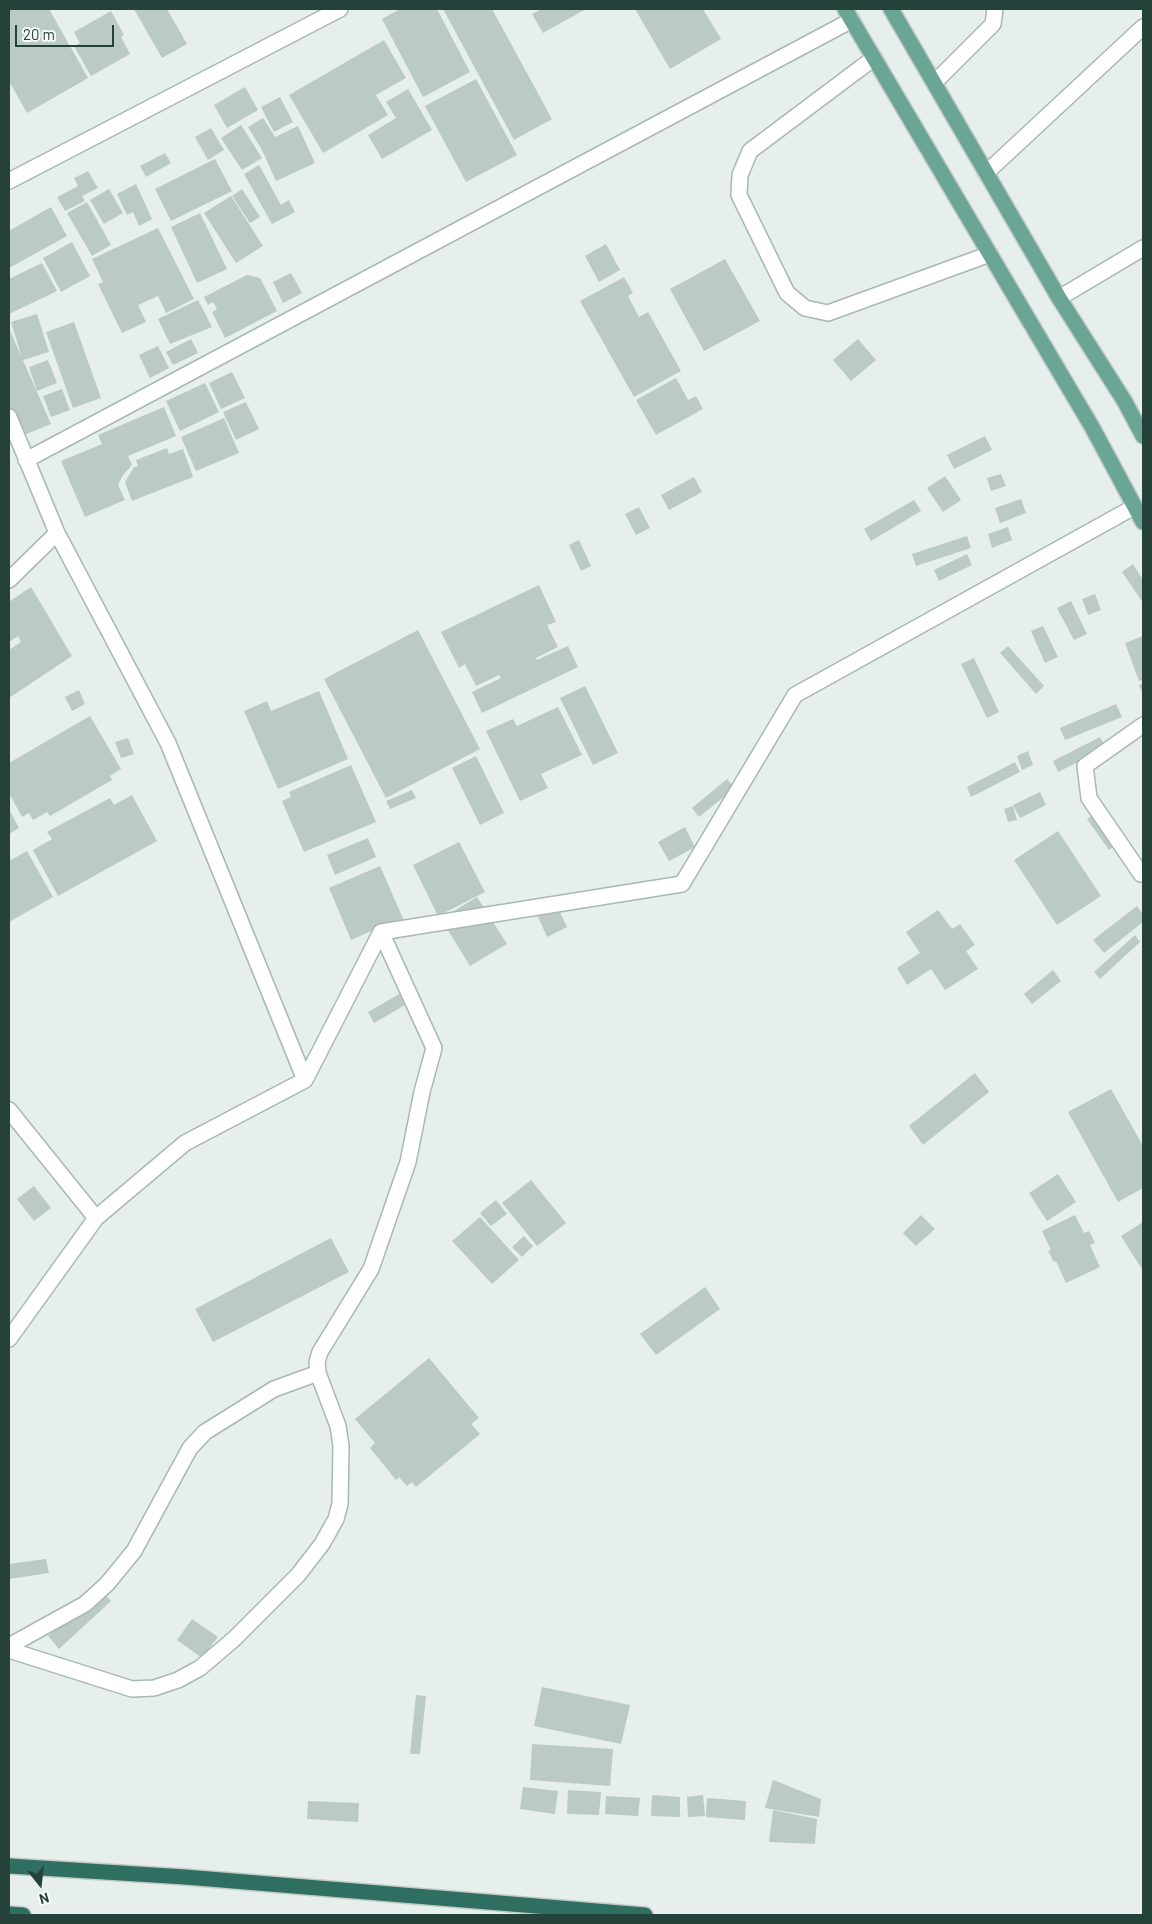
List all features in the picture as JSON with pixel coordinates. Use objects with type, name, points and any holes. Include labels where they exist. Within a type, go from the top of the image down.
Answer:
[{"type":"highway","points":[[9,1866],[185,1877],[645,1915]]},
{"type":"highway","points":[[9,1914],[23,1915]]},
{"type":"main road","points":[[891,9],[1059,298],[1125,402],[1142,433]]},
{"type":"main road","points":[[849,14],[1092,427],[1143,522]]},
{"type":"street","points":[[9,182],[340,9]]},
{"type":"street","points":[[934,83],[993,24],[995,9]]},
{"type":"street","points":[[26,460],[849,14]]},
{"type":"street","points":[[986,173],[1143,27]]},
{"type":"street","points":[[874,58],[750,151],[740,175],[739,194],[787,293],[805,308],[828,313],[990,254]]},
{"type":"street","points":[[1059,298],[1143,248]]},
{"type":"street","points":[[9,417],[57,533],[168,743],[304,1080]]},
{"type":"street","points":[[381,932],[682,884],[795,695],[1134,508]]},
{"type":"street","points":[[9,580],[57,533]]},
{"type":"street","points":[[1143,725],[1085,766],[1089,798],[1141,874],[1143,874]]},
{"type":"street","points":[[9,1339],[96,1218],[185,1143],[304,1080],[381,932]]},
{"type":"street","points":[[9,1650],[132,1689],[154,1688],[178,1680],[200,1668],[234,1638],[298,1575],[322,1544],[336,1519],[340,1504],[341,1446],[338,1426],[318,1373],[317,1362],[320,1352],[371,1269],[408,1162],[422,1092],[434,1048],[381,932]]},
{"type":"street","points":[[9,1110],[96,1218]]},
{"type":"street","points":[[9,1646],[85,1604],[107,1584],[134,1551],[190,1448],[205,1432],[274,1389],[318,1373]]},
{"type":"building","points":[[9,9],[49,9],[88,78],[27,113],[9,81]]},
{"type":"building","points":[[134,9],[167,9],[187,44],[162,58]]},
{"type":"building","points":[[400,9],[437,9],[470,72],[423,97],[382,19]]},
{"type":"building","points":[[443,9],[492,9],[552,119],[514,140]]},
{"type":"building","points":[[542,9],[586,9],[543,33],[532,14]]},
{"type":"building","points":[[635,9],[703,9],[721,39],[670,69]]},
{"type":"building","points":[[111,11],[124,35],[121,37],[130,54],[91,76],[74,46],[80,43],[74,32]]},
{"type":"building","points":[[384,40],[406,78],[376,95],[388,115],[323,153],[289,95]]},
{"type":"building","points":[[476,79],[517,155],[466,182],[425,106]]},
{"type":"building","points":[[245,87],[258,110],[227,128],[214,105]]},
{"type":"building","points":[[408,89],[432,130],[382,159],[368,135],[396,118],[386,102]]},
{"type":"building","points":[[280,97],[293,122],[274,132],[261,107]]},
{"type":"building","points":[[263,118],[275,137],[298,126],[315,163],[276,181],[262,150],[248,127]]},
{"type":"building","points":[[241,125],[262,158],[242,170],[221,138]]},
{"type":"building","points":[[211,128],[224,150],[208,160],[195,137]]},
{"type":"building","points":[[165,153],[171,163],[146,177],[140,166]]},
{"type":"building","points":[[215,159],[232,191],[171,221],[155,189]]},
{"type":"building","points":[[259,165],[281,205],[289,200],[295,212],[272,224],[244,174]]},
{"type":"building","points":[[88,171],[98,188],[82,196],[85,201],[65,211],[57,197],[78,186],[74,178]]},
{"type":"building","points":[[136,184],[152,219],[139,226],[133,212],[127,215],[117,194]]},
{"type":"building","points":[[109,189],[123,213],[104,224],[90,200]]},
{"type":"building","points":[[242,189],[260,217],[250,223],[232,196]]},
{"type":"building","points":[[231,196],[263,246],[236,263],[204,213]]},
{"type":"building","points":[[87,202],[111,245],[92,256],[67,213]]},
{"type":"building","points":[[51,207],[67,236],[9,268],[9,231]]},
{"type":"building","points":[[200,213],[227,269],[197,283],[171,227]]},
{"type":"building","points":[[158,228],[194,299],[166,313],[158,296],[138,305],[146,322],[122,333],[98,284],[103,282],[92,259]]},
{"type":"building","points":[[72,242],[90,276],[61,292],[43,258]]},
{"type":"building","points":[[606,244],[620,270],[599,282],[585,256]]},
{"type":"building","points":[[725,259],[760,321],[704,351],[670,289]]},
{"type":"building","points":[[42,263],[57,291],[9,314],[9,279]]},
{"type":"building","points":[[291,273],[302,293],[283,303],[273,282]]},
{"type":"building","points":[[247,275],[260,278],[277,311],[225,338],[212,312],[217,309],[213,302],[208,305],[204,297]]},
{"type":"building","points":[[624,277],[633,293],[628,296],[639,317],[648,312],[681,371],[634,397],[580,301]]},
{"type":"building","points":[[198,300],[212,327],[170,344],[158,319]]},
{"type":"building","points":[[37,314],[49,352],[23,360],[51,424],[19,437],[9,413],[9,328],[22,358],[11,322]]},
{"type":"building","points":[[74,322],[101,398],[73,408],[46,332]]},
{"type":"building","points":[[191,339],[198,353],[173,365],[166,352]]},
{"type":"building","points":[[858,339],[876,360],[851,381],[833,360]]},
{"type":"building","points":[[158,346],[169,368],[150,378],[139,355]]},
{"type":"building","points":[[48,360],[57,383],[37,391],[29,367]]},
{"type":"building","points":[[232,372],[245,398],[221,409],[209,383]]},
{"type":"building","points":[[676,378],[688,400],[696,396],[703,409],[656,435],[636,400]]},
{"type":"building","points":[[205,383],[219,412],[180,431],[166,401]]},
{"type":"building","points":[[62,389],[70,410],[51,417],[43,396]]},
{"type":"building","points":[[246,402],[259,429],[236,440],[223,412]]},
{"type":"building","points":[[164,407],[176,436],[128,456],[132,465],[123,475],[118,485],[125,500],[85,517],[61,461],[102,444],[98,435]]},
{"type":"building","points":[[224,418],[239,453],[196,471],[181,437]]},
{"type":"building","points":[[985,436],[992,450],[954,469],[947,455]]},
{"type":"building","points":[[167,448],[169,454],[183,449],[193,477],[132,501],[125,482],[134,467],[138,466],[136,460]]},
{"type":"building","points":[[1001,474],[1006,486],[991,491],[987,478]]},
{"type":"building","points":[[945,476],[961,500],[943,512],[927,488]]},
{"type":"building","points":[[694,477],[702,492],[669,510],[661,495]]},
{"type":"building","points":[[1021,499],[1026,513],[1000,523],[995,508]]},
{"type":"building","points":[[914,500],[921,511],[871,541],[864,529]]},
{"type":"building","points":[[639,507],[650,528],[636,535],[625,514]]},
{"type":"building","points":[[1008,527],[1012,540],[992,548],[988,534]]},
{"type":"building","points":[[967,536],[971,548],[916,566],[912,554]]},
{"type":"building","points":[[579,540],[591,566],[581,571],[569,545]]},
{"type":"building","points":[[967,554],[972,565],[939,581],[934,570]]},
{"type":"building","points":[[1133,564],[1143,580],[1143,603],[1122,572]]},
{"type":"building","points":[[539,585],[556,622],[547,625],[558,647],[536,658],[537,660],[568,646],[578,667],[482,713],[472,692],[501,678],[499,675],[476,686],[465,664],[459,668],[441,632]]},
{"type":"building","points":[[31,587],[72,656],[9,698],[9,650],[21,642],[18,636],[9,642],[9,602]]},
{"type":"building","points":[[1095,594],[1101,610],[1088,615],[1082,599]]},
{"type":"building","points":[[1071,601],[1087,634],[1074,640],[1057,608]]},
{"type":"building","points":[[1043,626],[1058,657],[1045,663],[1031,631]]},
{"type":"building","points":[[418,630],[480,749],[386,798],[324,679]]},
{"type":"building","points":[[1143,636],[1143,680],[1139,681],[1125,643]]},
{"type":"building","points":[[1008,646],[1044,686],[1036,694],[1000,653]]},
{"type":"building","points":[[974,658],[999,712],[987,718],[961,664]]},
{"type":"building","points":[[1143,683],[1143,695],[1139,685]]},
{"type":"building","points":[[585,686],[618,753],[593,765],[560,698]]},
{"type":"building","points":[[79,690],[85,704],[72,711],[65,697]]},
{"type":"building","points":[[319,691],[348,759],[278,789],[244,711],[267,701],[271,711]]},
{"type":"building","points":[[1116,704],[1122,717],[1065,740],[1060,728]]},
{"type":"building","points":[[558,707],[582,755],[541,774],[548,788],[520,801],[486,731],[513,719],[517,726]]},
{"type":"building","points":[[90,716],[121,769],[110,776],[112,780],[50,816],[47,812],[33,820],[29,813],[22,817],[9,793],[9,763]]},
{"type":"building","points":[[1100,737],[1106,748],[1058,772],[1053,761]]},
{"type":"building","points":[[128,738],[134,754],[121,758],[115,742]]},
{"type":"building","points":[[1028,751],[1033,765],[1022,770],[1017,756]]},
{"type":"building","points":[[476,756],[504,813],[480,825],[452,768]]},
{"type":"building","points":[[1015,762],[1020,772],[971,797],[967,787]]},
{"type":"building","points":[[351,765],[376,822],[304,852],[282,801],[291,797],[289,792]]},
{"type":"building","points":[[727,779],[735,788],[699,817],[692,808]]},
{"type":"building","points":[[412,790],[416,798],[390,809],[386,801]]},
{"type":"building","points":[[1040,792],[1046,805],[1020,818],[1013,805]]},
{"type":"building","points":[[132,795],[157,841],[58,896],[33,850],[52,839],[47,832],[110,798],[114,805]]},
{"type":"building","points":[[1013,806],[1017,820],[1008,822],[1004,809]]},
{"type":"building","points":[[9,809],[19,828],[9,834]]},
{"type":"building","points":[[1098,811],[1120,842],[1109,850],[1087,819]]},
{"type":"building","points":[[685,827],[695,847],[669,861],[658,842]]},
{"type":"building","points":[[1058,831],[1101,896],[1057,925],[1014,860]]},
{"type":"building","points":[[368,838],[376,857],[335,875],[327,855]]},
{"type":"building","points":[[459,842],[485,892],[438,916],[413,865]]},
{"type":"building","points":[[27,851],[53,897],[9,922],[9,856],[11,860]]},
{"type":"building","points":[[380,866],[408,930],[387,924],[351,940],[329,888]]},
{"type":"building","points":[[477,897],[507,944],[470,966],[441,919]]},
{"type":"building","points":[[555,902],[567,927],[547,937],[536,912]]},
{"type":"building","points":[[1137,906],[1143,914],[1143,922],[1104,953],[1093,940]]},
{"type":"building","points":[[938,910],[952,929],[960,924],[975,945],[966,951],[978,969],[945,990],[931,969],[907,985],[897,968],[920,953],[906,932]]},
{"type":"building","points":[[1135,935],[1140,942],[1100,979],[1094,972]]},
{"type":"building","points":[[1053,970],[1061,981],[1032,1004],[1024,994]]},
{"type":"building","points":[[399,994],[405,1005],[374,1023],[368,1012]]},
{"type":"building","points":[[975,1073],[989,1092],[923,1145],[909,1126]]},
{"type":"building","points":[[1111,1089],[1143,1146],[1143,1188],[1118,1202],[1068,1112]]},
{"type":"building","points":[[1058,1174],[1076,1202],[1047,1221],[1029,1193]]},
{"type":"building","points":[[531,1180],[566,1223],[537,1246],[502,1203]]},
{"type":"building","points":[[34,1186],[51,1208],[34,1221],[17,1199]]},
{"type":"building","points":[[496,1200],[507,1214],[491,1226],[480,1213]]},
{"type":"building","points":[[921,1215],[935,1229],[916,1246],[903,1233]]},
{"type":"building","points":[[1075,1215],[1084,1233],[1089,1231],[1095,1243],[1090,1245],[1100,1267],[1066,1283],[1056,1261],[1054,1262],[1048,1251],[1051,1250],[1042,1231]]},
{"type":"building","points":[[480,1217],[519,1260],[492,1284],[452,1241]]},
{"type":"building","points":[[1143,1222],[1143,1271],[1121,1236]]},
{"type":"building","points":[[524,1236],[533,1246],[522,1257],[512,1247]]},
{"type":"building","points":[[331,1238],[349,1272],[213,1342],[195,1309]]},
{"type":"building","points":[[705,1287],[720,1309],[656,1355],[640,1334]]},
{"type":"building","points":[[429,1358],[479,1418],[471,1424],[480,1434],[416,1487],[412,1482],[407,1486],[399,1477],[396,1480],[370,1448],[375,1443],[355,1419]]},
{"type":"building","points":[[46,1559],[49,1573],[9,1579],[9,1564]]},
{"type":"building","points":[[100,1589],[111,1601],[59,1649],[48,1636]]},
{"type":"building","points":[[192,1619],[218,1637],[202,1658],[177,1640]]},
{"type":"building","points":[[542,1687],[630,1705],[621,1744],[534,1726]]},
{"type":"building","points":[[416,1695],[426,1696],[420,1754],[410,1754]]},
{"type":"building","points":[[532,1744],[613,1749],[610,1786],[530,1780]]},
{"type":"building","points":[[773,1780],[821,1799],[819,1817],[765,1808]]},
{"type":"building","points":[[523,1787],[558,1791],[555,1814],[520,1809]]},
{"type":"building","points":[[568,1790],[601,1792],[599,1815],[567,1814]]},
{"type":"building","points":[[652,1795],[680,1797],[680,1817],[651,1816]]},
{"type":"building","points":[[703,1795],[705,1816],[688,1817],[687,1797]]},
{"type":"building","points":[[606,1796],[640,1798],[638,1816],[605,1814]]},
{"type":"building","points":[[707,1798],[746,1801],[745,1820],[706,1817]]},
{"type":"building","points":[[308,1801],[359,1803],[358,1822],[307,1819]]},
{"type":"building","points":[[773,1810],[817,1819],[815,1844],[769,1842]]}]
